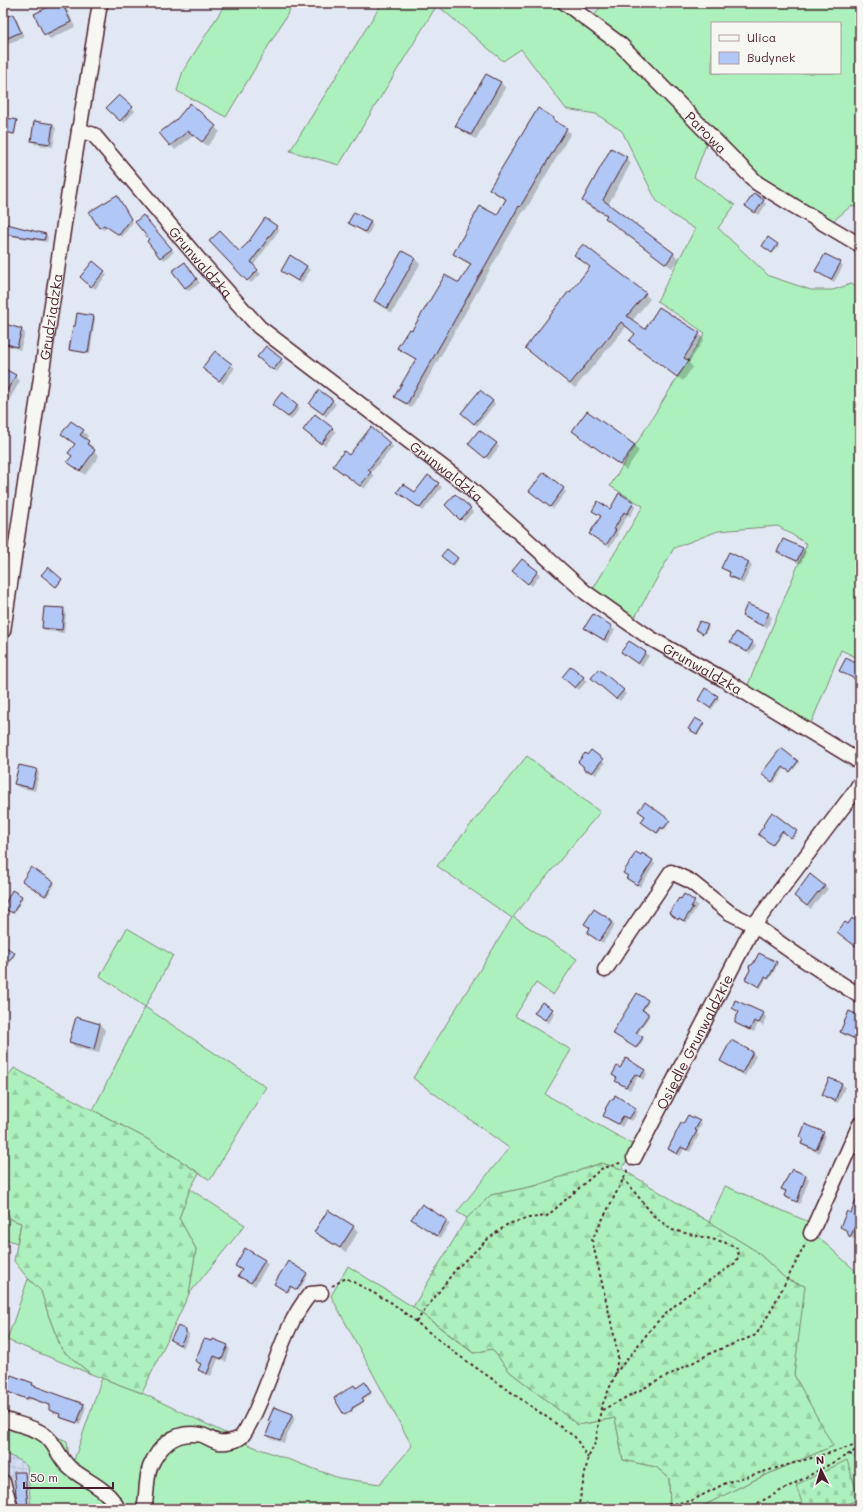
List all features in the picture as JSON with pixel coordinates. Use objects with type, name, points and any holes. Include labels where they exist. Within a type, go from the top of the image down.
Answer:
[{"type":"street","name":"Grudziądzka","points":[[3,631],[65,212],[100,3]]},
{"type":"street","name":"Parowa","points":[[565,3],[620,44],[757,182],[860,245]]},
{"type":"street","name":"Grunwaldzka","points":[[79,130],[94,135],[201,262],[259,327],[465,484],[585,592],[650,638],[723,679],[860,762]]},
{"type":"street","name":"Osiedle Grunwaldzkie","points":[[634,1158],[754,925],[860,783]]},
{"type":"street","points":[[605,970],[671,872],[690,881],[730,913],[754,925],[798,956],[860,996]]},
{"type":"street","points":[[811,1233],[860,1124]]},
{"type":"street","points":[[144,1509],[150,1469],[162,1448],[174,1437],[188,1433],[203,1436],[218,1442],[229,1442],[240,1438],[252,1421],[280,1351],[301,1305],[310,1294],[321,1293]]},
{"type":"street","points":[[3,1419],[38,1432],[52,1443],[69,1468],[99,1486],[114,1501],[118,1509]]},
{"type":"street","points":[[3,1482],[11,1509]]},
{"type":"path","points":[[578,1509],[588,1458],[596,1441],[602,1410],[601,1408],[615,1375],[618,1357],[616,1342],[592,1240],[634,1158]]},
{"type":"path","points":[[416,1322],[456,1269],[488,1239],[508,1224],[529,1218],[548,1216],[601,1169],[617,1165],[634,1158]]},
{"type":"path","points":[[615,1375],[655,1324],[683,1298],[734,1264],[739,1256],[737,1248],[724,1242],[672,1230],[654,1216],[623,1178]]},
{"type":"path","points":[[602,1410],[714,1352],[756,1335],[769,1314],[811,1233]]},
{"type":"path","points":[[321,1293],[346,1278],[392,1303],[458,1356],[575,1438],[588,1458]]},
{"type":"path","points":[[638,1509],[692,1501],[728,1482],[860,1444]]},
{"type":"path","points":[[747,1509],[860,1448]]},
{"type":"path","points":[[849,1454],[860,1458]]},
{"type":"shaded area","points":[[3,1454],[26,1466],[29,1509],[3,1509]]},
{"type":"green space","points":[[226,3],[294,3],[226,117],[177,91],[183,71]]},
{"type":"green space","points":[[382,3],[572,3],[592,19],[603,3],[860,3],[860,208],[851,206],[833,221],[772,185],[756,172],[712,128],[694,177],[735,205],[718,228],[769,276],[811,290],[833,290],[851,284],[860,288],[860,659],[841,650],[810,726],[747,687],[807,544],[778,526],[718,531],[674,548],[634,619],[593,589],[643,506],[610,486],[705,333],[657,301],[695,229],[671,214],[656,200],[622,131],[596,114],[566,109],[521,49],[503,61],[437,5],[339,165],[290,151]]},
{"type":"green space","points":[[527,756],[600,812],[513,917],[577,959],[553,995],[536,983],[515,1016],[571,1050],[545,1094],[635,1146],[622,1169],[601,1163],[535,1186],[491,1195],[467,1218],[457,1212],[509,1148],[413,1078],[512,918],[437,866]]},
{"type":"green space","points":[[127,928],[173,955],[145,1007],[100,976]]},
{"type":"green space","points":[[145,1007],[266,1087],[210,1180],[149,1140],[93,1110]]},
{"type":"green space","points":[[14,1068],[149,1140],[199,1173],[190,1189],[179,1218],[196,1249],[189,1294],[142,1393],[91,1374],[62,1350],[41,1291],[14,1261],[21,1223],[10,1219],[3,1200],[3,1083]]},
{"type":"green space","points":[[601,1163],[622,1169],[756,1251],[787,1280],[805,1286],[794,1375],[833,1446],[752,1481],[703,1506],[702,1509],[670,1509],[669,1478],[656,1467],[623,1460],[615,1418],[578,1425],[509,1371],[492,1349],[474,1353],[413,1307],[467,1218],[491,1195],[535,1186]]},
{"type":"green space","points":[[725,1186],[809,1222],[817,1236],[860,1275],[860,1509],[702,1509],[702,1506],[752,1481],[832,1446],[794,1375],[804,1286],[787,1280],[756,1251],[709,1222]]},
{"type":"green space","points":[[190,1189],[245,1225],[189,1294],[196,1249],[179,1218]]},
{"type":"green space","points":[[3,1200],[10,1219],[21,1223],[17,1243],[3,1238]]},
{"type":"green space","points":[[348,1266],[413,1307],[473,1353],[492,1349],[509,1371],[578,1425],[615,1418],[623,1460],[656,1467],[669,1478],[670,1509],[31,1509],[27,1466],[17,1459],[3,1453],[3,1415],[67,1441],[69,1458],[74,1460],[102,1378],[142,1393],[252,1446],[339,1478],[380,1484],[412,1446],[331,1296]]},
{"type":"green space","points":[[28,1279],[41,1290],[49,1317],[62,1350],[91,1374],[7,1340]]},
{"type":"green space","points":[[847,1460],[859,1499],[835,1509],[804,1509],[796,1485]]},
{"type":"building","points":[[56,3],[62,3],[71,22],[44,35],[34,14]]},
{"type":"building","points":[[13,14],[21,32],[3,40],[3,18]]},
{"type":"building","points":[[486,74],[501,82],[471,135],[455,126]]},
{"type":"building","points":[[119,95],[133,107],[120,121],[106,108]]},
{"type":"building","points":[[190,103],[216,126],[202,142],[188,131],[170,146],[159,133],[176,120]]},
{"type":"building","points":[[538,108],[554,118],[553,120],[567,128],[520,207],[519,206],[407,404],[394,397],[416,359],[397,348],[409,329],[412,330],[445,275],[459,283],[471,264],[453,254],[480,206],[497,215],[506,199],[489,189]]},
{"type":"building","points":[[7,118],[17,120],[14,134],[5,132]]},
{"type":"building","points":[[34,121],[53,124],[50,144],[31,141]]},
{"type":"building","points":[[611,148],[627,157],[603,200],[674,253],[666,264],[605,218],[607,215],[582,201]]},
{"type":"building","points":[[754,193],[764,200],[755,213],[745,206]]},
{"type":"building","points":[[117,195],[131,219],[119,235],[104,225],[99,228],[89,212]]},
{"type":"building","points":[[354,212],[371,221],[365,232],[348,223]]},
{"type":"building","points":[[143,215],[172,249],[160,258],[147,241],[149,239],[135,222]]},
{"type":"building","points":[[265,218],[277,226],[251,262],[258,270],[247,281],[209,241],[220,231],[239,251],[247,244]]},
{"type":"building","points":[[3,223],[46,234],[44,240],[3,234]]},
{"type":"building","points":[[768,237],[778,244],[772,253],[762,246]]},
{"type":"building","points":[[583,244],[646,293],[627,316],[645,329],[659,307],[700,333],[684,358],[689,361],[677,377],[629,341],[635,334],[621,322],[570,384],[525,348],[569,291],[570,292],[590,267],[574,255]]},
{"type":"building","points":[[402,251],[415,258],[387,308],[374,301]]},
{"type":"building","points":[[825,254],[841,262],[831,280],[815,271]]},
{"type":"building","points":[[290,255],[307,266],[298,281],[281,271]]},
{"type":"building","points":[[93,261],[105,271],[91,287],[80,277]]},
{"type":"building","points":[[185,262],[197,279],[185,288],[172,271]]},
{"type":"building","points":[[77,313],[94,316],[88,353],[69,350]]},
{"type":"building","points":[[5,324],[22,329],[17,347],[3,343],[3,330]]},
{"type":"building","points":[[266,346],[282,359],[273,370],[257,357]]},
{"type":"building","points":[[215,351],[232,364],[219,381],[202,368]]},
{"type":"building","points":[[3,368],[16,375],[3,397]]},
{"type":"building","points":[[319,390],[333,400],[323,414],[309,404]]},
{"type":"building","points":[[480,390],[493,401],[474,424],[461,413]]},
{"type":"building","points":[[282,392],[298,405],[288,417],[272,405]]},
{"type":"building","points":[[587,411],[635,445],[620,465],[572,431]]},
{"type":"building","points":[[315,414],[333,428],[321,444],[303,430]]},
{"type":"building","points":[[71,421],[84,430],[80,435],[89,441],[87,444],[95,450],[80,471],[67,462],[72,456],[68,453],[75,444],[61,434]]},
{"type":"building","points":[[371,427],[390,443],[368,470],[371,472],[360,486],[333,466],[344,451],[349,455]]},
{"type":"building","points":[[479,430],[497,443],[485,458],[468,444]]},
{"type":"building","points":[[544,472],[564,488],[550,507],[529,491]]},
{"type":"building","points":[[428,475],[439,483],[420,508],[397,492],[403,484],[415,492]]},
{"type":"building","points":[[619,493],[634,502],[627,514],[624,512],[614,529],[616,530],[606,545],[589,534],[601,516],[592,511],[598,501],[610,509]]},
{"type":"building","points":[[455,494],[471,508],[460,520],[445,505]]},
{"type":"building","points":[[783,539],[803,548],[797,561],[777,552]]},
{"type":"building","points":[[447,549],[458,558],[452,565],[441,556]]},
{"type":"building","points":[[729,552],[749,562],[740,581],[729,576],[730,572],[721,568]]},
{"type":"building","points":[[522,559],[538,571],[528,584],[512,571]]},
{"type":"building","points":[[48,567],[62,579],[56,587],[41,575]]},
{"type":"building","points":[[747,604],[769,613],[763,626],[742,616]]},
{"type":"building","points":[[44,607],[64,608],[62,630],[42,628]]},
{"type":"building","points":[[593,614],[612,626],[604,640],[584,628]]},
{"type":"building","points":[[700,621],[708,625],[703,634],[695,629]]},
{"type":"building","points":[[736,632],[753,642],[747,652],[730,642]]},
{"type":"building","points":[[629,641],[646,652],[638,664],[621,652]]},
{"type":"building","points":[[846,658],[860,665],[860,673],[857,680],[839,671]]},
{"type":"building","points":[[571,666],[584,677],[575,688],[562,677]]},
{"type":"building","points":[[599,669],[624,690],[616,699],[591,678]]},
{"type":"building","points":[[705,688],[718,696],[710,708],[698,700]]},
{"type":"building","points":[[695,718],[704,723],[697,734],[688,729]]},
{"type":"building","points":[[781,748],[798,761],[790,772],[783,767],[772,782],[761,774]]},
{"type":"building","points":[[591,750],[603,759],[592,773],[588,770],[584,770],[583,766],[578,762],[585,753],[587,755]]},
{"type":"building","points":[[19,765],[37,769],[32,788],[14,784]]},
{"type":"building","points":[[645,802],[670,820],[663,829],[661,827],[657,833],[641,822],[645,816],[638,811]]},
{"type":"building","points":[[772,812],[797,831],[791,838],[782,831],[772,845],[758,834]]},
{"type":"building","points":[[636,852],[641,855],[642,853],[653,860],[637,885],[626,878],[628,876],[623,873]]},
{"type":"building","points":[[31,867],[54,882],[45,896],[22,881]]},
{"type":"building","points":[[810,874],[825,886],[807,906],[794,896]]},
{"type":"building","points":[[12,890],[22,896],[13,913],[3,908]]},
{"type":"building","points":[[684,894],[695,901],[684,921],[679,918],[678,920],[669,913],[679,898],[681,899]]},
{"type":"building","points":[[594,909],[611,920],[611,924],[599,941],[587,933],[590,928],[584,924]]},
{"type":"building","points":[[860,911],[860,939],[855,946],[837,932],[845,922],[848,924],[852,918],[854,920]]},
{"type":"building","points":[[3,945],[15,953],[3,970]]},
{"type":"building","points":[[759,953],[777,962],[768,979],[765,977],[759,987],[745,979],[750,970],[749,966],[753,964]]},
{"type":"building","points":[[637,993],[648,1000],[642,1010],[648,1013],[648,1015],[636,1033],[643,1037],[636,1048],[612,1033]]},
{"type":"building","points":[[735,1000],[764,1013],[759,1023],[754,1021],[750,1030],[735,1023],[735,1019],[739,1012],[732,1008]]},
{"type":"building","points":[[542,1002],[553,1009],[545,1020],[534,1013]]},
{"type":"building","points":[[849,1011],[860,1016],[860,1041],[840,1032]]},
{"type":"building","points":[[76,1017],[100,1024],[94,1049],[69,1042]]},
{"type":"building","points":[[731,1040],[753,1052],[742,1073],[720,1061]]},
{"type":"building","points":[[626,1058],[645,1070],[640,1077],[635,1074],[626,1087],[615,1081],[617,1078],[612,1075],[617,1066],[620,1068]]},
{"type":"building","points":[[829,1078],[842,1083],[835,1101],[822,1095]]},
{"type":"building","points":[[615,1095],[636,1108],[629,1119],[623,1116],[618,1124],[603,1116],[606,1110],[605,1109],[611,1099],[613,1100]]},
{"type":"building","points":[[688,1115],[700,1121],[695,1130],[697,1131],[687,1150],[681,1147],[677,1154],[668,1149],[681,1123],[683,1124]]},
{"type":"building","points":[[805,1124],[824,1132],[816,1150],[801,1144],[803,1139],[800,1137]]},
{"type":"building","points":[[792,1169],[806,1175],[797,1202],[784,1196],[786,1191],[781,1189]]},
{"type":"building","points":[[860,1190],[860,1228],[855,1226],[850,1238],[846,1230],[840,1227],[847,1211],[851,1213]]},
{"type":"building","points":[[422,1204],[447,1220],[437,1236],[411,1219]]},
{"type":"building","points":[[328,1210],[354,1226],[340,1248],[314,1232]]},
{"type":"building","points":[[245,1248],[265,1260],[251,1283],[238,1276],[242,1270],[235,1266]]},
{"type":"building","points":[[288,1261],[307,1273],[297,1290],[290,1286],[287,1292],[274,1284]]},
{"type":"building","points":[[178,1326],[186,1330],[186,1334],[180,1345],[170,1340]]},
{"type":"building","points":[[204,1339],[212,1341],[213,1339],[228,1345],[222,1359],[214,1356],[207,1374],[198,1370],[201,1364],[195,1361]]},
{"type":"building","points":[[11,1375],[33,1383],[32,1385],[84,1404],[77,1423],[59,1417],[60,1414],[49,1410],[49,1405],[28,1397],[27,1399],[5,1391]]},
{"type":"building","points":[[365,1382],[371,1392],[362,1398],[364,1401],[344,1415],[334,1398],[354,1385],[356,1388]]},
{"type":"building","points":[[274,1407],[293,1414],[280,1440],[266,1435],[271,1422],[268,1421]]},
{"type":"building","points":[[14,1472],[25,1472],[28,1509],[19,1509]]}]
